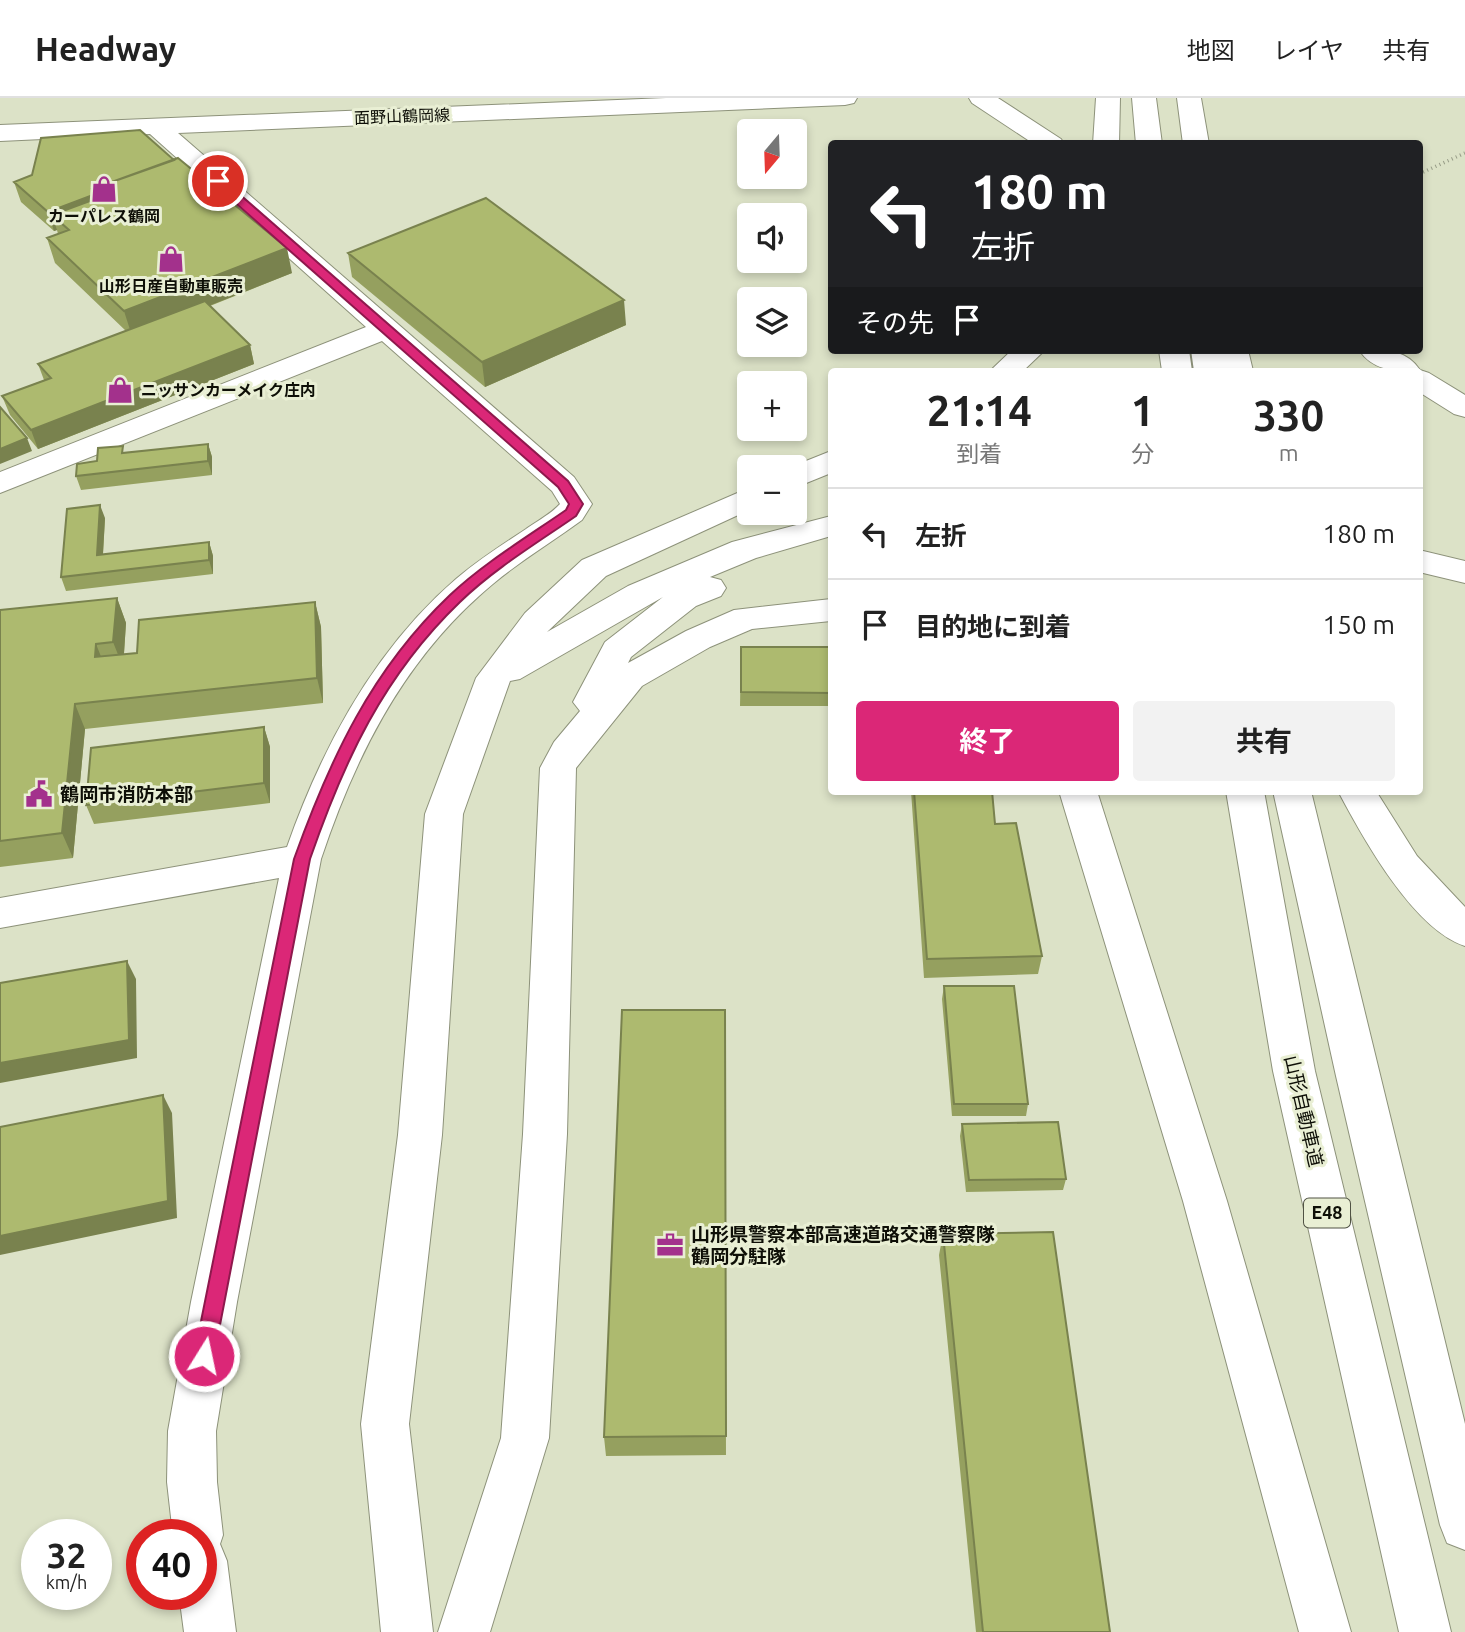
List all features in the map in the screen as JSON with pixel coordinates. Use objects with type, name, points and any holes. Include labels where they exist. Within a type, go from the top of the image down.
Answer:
[{"type":"main road","name":"面野山鶴岡線","points":[[0,133],[845,98]]},
{"type":"main road","points":[[981,98],[1046,140]]},
{"type":"main road","points":[[1106,140],[1108,98]]},
{"type":"main road","points":[[1144,98],[1149,140]]},
{"type":"main road","points":[[1177,98],[1181,140]]},
{"type":"main road","points":[[1189,98],[1195,140]]},
{"type":"main road","points":[[155,126],[563,484],[576,504],[571,513],[494,566],[456,597],[424,630],[365,710],[323,797],[302,859],[214,1302],[192,1431],[192,1482],[196,1519]]},
{"type":"main road","points":[[0,484],[386,328]]},
{"type":"main road","points":[[1009,368],[1025,354]]},
{"type":"main road","points":[[1380,354],[1401,368]]},
{"type":"main road","points":[[1423,382],[1465,408]]},
{"type":"main road","points":[[807,472],[828,462]]},
{"type":"main road","points":[[407,1632],[385,1424],[420,1135],[444,814],[494,678],[537,621],[594,568],[737,503]]},
{"type":"main road","points":[[494,678],[640,594],[744,550],[828,527]]},
{"type":"main road","points":[[464,1632],[525,1438],[545,1134],[558,768],[617,650],[684,598],[766,565],[828,550]]},
{"type":"main road","points":[[1423,562],[1465,572]]},
{"type":"main road","points":[[1423,587],[1465,596]]},
{"type":"main road","points":[[567,751],[630,677],[698,639],[746,618],[828,610]]},
{"type":"main road","points":[[1079,795],[1205,1201],[1325,1632]]},
{"type":"main road","name":"山形自動車道","points":[[1246,795],[1294,1071],[1425,1632]]},
{"type":"main road","points":[[1293,795],[1360,1090],[1465,1525]]},
{"type":"main road","points":[[1359,795],[1379,834],[1413,882],[1465,930]]},
{"type":"main road","points":[[0,913],[302,859]]},
{"type":"main road","points":[[207,1610],[210,1632]]},
{"type":"path","points":[[1423,172],[1465,153]]},
{"type":"building","points":[[140,130],[174,160],[92,189],[93,195],[48,212],[14,182],[32,175],[41,138]]},
{"type":"building","name":"山形日産自動車販売","points":[[178,158],[287,248],[124,311],[47,238],[69,230],[52,215],[101,197],[92,189]]},
{"type":"building","points":[[486,198],[624,300],[482,362],[348,253]]},
{"type":"building","name":"ニッサンカーメイク庄内","points":[[205,301],[250,345],[31,430],[2,396],[51,378],[38,364]]},
{"type":"building","points":[[0,407],[27,438],[0,449]]},
{"type":"building","points":[[208,444],[208,461],[76,476],[77,464],[97,461],[98,448],[123,446],[122,453]]},
{"type":"building","points":[[100,505],[97,555],[209,542],[209,560],[61,577],[67,509]]},
{"type":"building","name":"鶴岡市消防本部","points":[[117,598],[113,642],[96,644],[95,657],[137,653],[139,620],[315,602],[317,678],[75,704],[62,833],[0,841],[0,610]]},
{"type":"building","points":[[741,647],[828,647],[828,693],[741,692]]},
{"type":"building","points":[[264,727],[264,783],[86,805],[91,748]]},
{"type":"building","points":[[914,795],[992,795],[995,824],[1016,823],[1042,956],[927,959]]},
{"type":"building","points":[[127,961],[129,1040],[0,1063],[0,983]]},
{"type":"building","points":[[944,986],[1014,986],[1028,1104],[954,1104]]},
{"type":"building","name":"山形県警察本部高速道路交通警察隊 鶴岡分駐隊","points":[[622,1010],[725,1010],[726,1436],[604,1437]]},
{"type":"building","points":[[163,1095],[168,1201],[0,1236],[0,1127]]},
{"type":"building","points":[[1058,1122],[1066,1179],[969,1180],[962,1124]]},
{"type":"building","points":[[1053,1232],[1110,1632],[983,1632],[943,1234]]},
{"type":"place","name":"カーパレス鶴岡","points":[[104,189]]},
{"type":"place","name":"山形日産自動車販売","points":[[171,259]]},
{"type":"place","name":"ニッサンカーメイク庄内","points":[[120,390]]},
{"type":"place","name":"鶴岡市消防本部","points":[[39,794]]},
{"type":"place","name":"山形県警察本部高速道路交通警察隊 鶴岡分駐隊","points":[[670,1245]]},
{"type":"route","points":[[204,1356],[302,859],[318,808],[338,762],[365,710],[424,630],[456,597],[494,566],[571,513],[576,504],[563,484],[218,181]]}]
